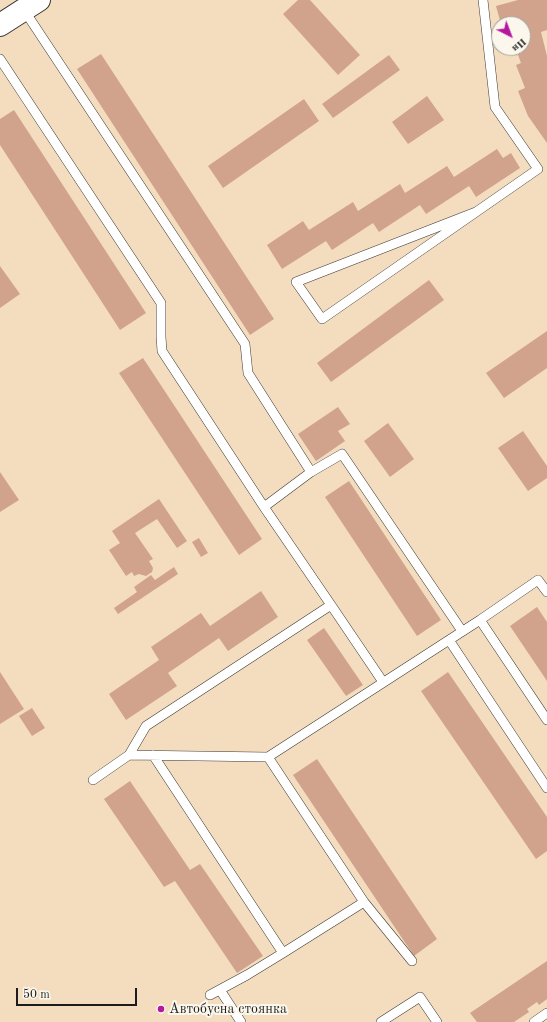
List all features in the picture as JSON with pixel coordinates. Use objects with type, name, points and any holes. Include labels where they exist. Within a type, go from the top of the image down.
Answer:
[{"type":"street","points":[[0,25],[31,5]]},
{"type":"lane","points":[[476,212],[296,282],[322,319],[538,169],[495,107],[482,0]]},
{"type":"lane","points":[[31,5],[245,344],[248,373],[311,472]]},
{"type":"lane","points":[[0,59],[161,303],[162,351],[264,507],[383,682]]},
{"type":"lane","points":[[264,507],[311,472],[342,454],[462,631]]},
{"type":"lane","points":[[129,755],[268,757],[480,620],[538,580],[547,592]]},
{"type":"lane","points":[[93,780],[129,755],[146,726],[331,605]]},
{"type":"lane","points":[[480,620],[547,720]]},
{"type":"lane","points":[[449,640],[547,788]]},
{"type":"lane","points":[[153,755],[279,958]]},
{"type":"lane","points":[[268,757],[364,902],[412,961]]},
{"type":"lane","points":[[210,995],[279,958],[364,902]]},
{"type":"lane","points":[[220,990],[241,1022]]},
{"type":"lane","points":[[381,1022],[420,997],[437,1022]]},
{"type":"lane","points":[[534,1022],[547,1013]]},
{"type":"building","points":[[298,0],[310,0],[360,55],[338,75],[283,14]]},
{"type":"building","points":[[518,0],[547,0],[547,30],[541,32],[547,56],[547,143],[528,116],[518,91],[525,88],[516,65],[521,63],[518,56],[531,56],[531,16],[499,16],[496,6]]},
{"type":"building","points":[[101,54],[274,319],[250,335],[77,69]]},
{"type":"building","points":[[389,55],[400,70],[333,118],[322,104]]},
{"type":"building","points":[[427,96],[444,120],[408,144],[392,122]]},
{"type":"building","points":[[304,99],[319,121],[223,188],[208,166]]},
{"type":"building","points":[[14,110],[146,313],[120,330],[0,145],[0,119]]},
{"type":"building","points":[[497,149],[503,158],[511,153],[520,168],[476,197],[469,186],[426,214],[420,205],[379,232],[373,223],[332,250],[326,241],[282,269],[267,245],[303,221],[309,230],[353,202],[358,211],[400,184],[405,193],[447,166],[454,177]]},
{"type":"building","points":[[0,266],[20,294],[0,308]]},
{"type":"building","points":[[429,280],[444,300],[331,382],[317,363]]},
{"type":"building","points":[[547,331],[547,368],[504,398],[486,373]]},
{"type":"building","points":[[143,358],[262,539],[239,555],[119,373]]},
{"type":"building","points":[[338,407],[350,424],[338,431],[345,441],[316,461],[298,434]]},
{"type":"building","points":[[388,423],[414,459],[390,477],[364,441]]},
{"type":"building","points":[[523,431],[547,466],[547,478],[528,491],[498,448]]},
{"type":"building","points":[[0,472],[19,500],[0,512]]},
{"type":"building","points":[[349,481],[441,620],[417,636],[325,497]]},
{"type":"building","points":[[159,499],[187,541],[177,548],[157,519],[135,533],[153,559],[149,561],[153,568],[152,572],[146,576],[139,574],[134,576],[132,572],[126,576],[109,550],[120,543],[112,531]]},
{"type":"building","points":[[199,538],[208,553],[201,557],[192,542]]},
{"type":"building","points":[[174,567],[178,574],[118,614],[114,608],[137,592],[134,587],[151,575],[155,580]]},
{"type":"building","points":[[261,591],[278,617],[228,651],[219,638],[168,673],[177,686],[126,720],[109,694],[159,660],[151,647],[201,613],[210,626]]},
{"type":"building","points":[[537,607],[547,622],[547,681],[510,626]]},
{"type":"building","points":[[324,628],[363,685],[346,696],[307,640]]},
{"type":"building","points":[[0,672],[24,709],[0,724]]},
{"type":"building","points":[[448,672],[547,817],[547,851],[536,859],[421,691]]},
{"type":"building","points":[[32,708],[45,728],[32,736],[19,716]]},
{"type":"building","points":[[317,759],[437,939],[414,956],[293,775]]},
{"type":"building","points":[[130,781],[190,870],[200,864],[263,956],[237,973],[175,881],[164,887],[104,799]]},
{"type":"building","points":[[547,961],[547,999],[539,1005],[537,1002],[527,1009],[529,1012],[514,1022],[477,1022],[470,1013]]},
{"type":"place","name":"Автобусна стоянка","points":[[161,1009]]}]
